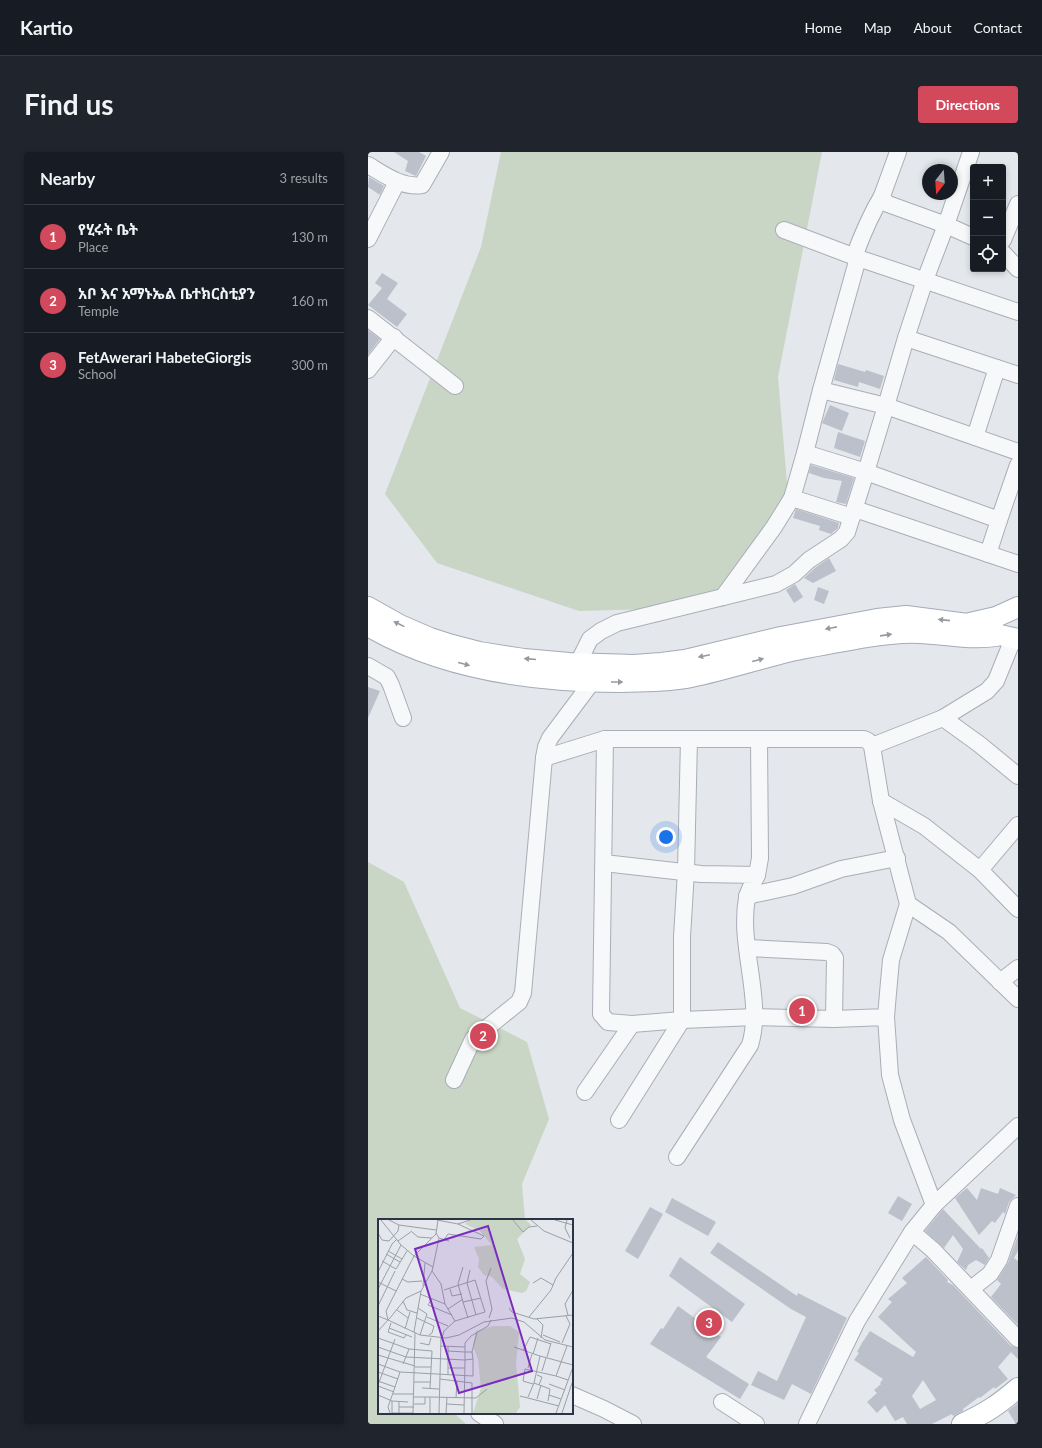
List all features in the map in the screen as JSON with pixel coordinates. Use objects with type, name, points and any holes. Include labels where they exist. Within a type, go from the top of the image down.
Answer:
[{"type":"main road","points":[[368,607],[400,625],[428,646]]},
{"type":"main road","points":[[970,623],[996,617],[1018,607]]},
{"type":"main road","points":[[570,668],[592,682],[662,681],[690,677],[728,659],[781,638],[877,619],[906,616],[970,623],[983,626],[1010,638]]},
{"type":"main road","points":[[368,626],[393,639],[428,646],[524,659],[570,668],[634,665],[685,660],[728,659],[792,651],[847,640],[897,633],[920,633],[980,638],[1010,638]]},
{"type":"main road","points":[[962,1424],[983,1415],[1018,1388]]},
{"type":"street","points":[[368,165],[397,182],[414,186],[422,185],[441,152]]},
{"type":"street","points":[[723,598],[774,528],[792,498],[864,230],[882,196],[898,152]]},
{"type":"street","points":[[570,668],[590,639],[601,631],[617,623],[776,584],[794,574],[809,560],[841,540],[848,532],[906,338],[971,152]]},
{"type":"street","points":[[368,239],[397,182]]},
{"type":"street","points":[[882,196],[884,201],[888,204],[946,225],[970,237]]},
{"type":"street","points":[[1005,236],[1018,204]]},
{"type":"street","points":[[784,230],[856,258],[926,280],[1018,312]]},
{"type":"street","points":[[1006,257],[1018,269]]},
{"type":"street","points":[[368,318],[455,386]]},
{"type":"street","points":[[368,370],[394,337]]},
{"type":"street","points":[[906,338],[1018,375]]},
{"type":"street","points":[[974,437],[997,368]]},
{"type":"street","points":[[821,390],[886,406],[1018,452]]},
{"type":"street","points":[[805,453],[866,472],[999,520]]},
{"type":"street","points":[[988,554],[1018,465]]},
{"type":"street","points":[[792,498],[854,513],[1018,564]]},
{"type":"street","points":[[872,746],[943,718],[987,691],[996,681],[1010,638]]},
{"type":"street","points":[[368,666],[387,677],[403,718]]},
{"type":"street","points":[[454,1080],[473,1039],[519,1002],[523,993],[546,747],[550,738],[592,682]]},
{"type":"street","points":[[943,718],[979,744],[1018,776]]},
{"type":"street","points":[[544,758],[605,739],[864,739],[868,741],[872,746],[881,801],[908,904],[892,960],[886,1017],[890,1075],[902,1120],[934,1205]]},
{"type":"street","points":[[605,739],[601,1014],[605,1020],[608,1022],[632,1024],[755,1017],[834,1019],[886,1017]]},
{"type":"street","points":[[619,1120],[682,1020],[682,937],[686,871],[689,739]]},
{"type":"street","points":[[677,1157],[750,1045],[754,1033],[755,1017],[745,930],[747,896],[757,875],[760,858],[759,740]]},
{"type":"street","points":[[881,801],[924,826],[980,870],[1018,909]]},
{"type":"street","points":[[980,870],[1018,825]]},
{"type":"street","points":[[747,896],[793,886],[841,869],[897,858]]},
{"type":"street","points":[[604,863],[686,871],[701,874],[757,875]]},
{"type":"street","points":[[908,904],[949,932],[1018,1000]]},
{"type":"street","points":[[747,948],[827,952],[832,954],[835,958],[834,1019]]},
{"type":"street","points":[[1000,982],[1018,968]]},
{"type":"street","points":[[585,1092],[632,1024]]},
{"type":"street","points":[[807,1424],[858,1321],[912,1232],[934,1205],[1018,1126]]},
{"type":"street","points":[[971,1289],[990,1274],[1000,1260],[1018,1206]]},
{"type":"street","points":[[912,1232],[933,1250],[1018,1339]]},
{"type":"street","points":[[573,1395],[633,1424]]},
{"type":"street","points":[[722,1402],[756,1424]]},
{"type":"street","points":[[481,1414],[495,1424]]},
{"type":"green space","points":[[501,152],[822,152],[778,377],[788,495],[724,607],[579,611],[437,563],[385,494],[481,247]]},
{"type":"green space","points":[[368,862],[404,882],[460,1008],[527,1042],[549,1119],[522,1184],[525,1219],[378,1219],[378,1414],[455,1414],[466,1424],[368,1424]]},
{"type":"building","points":[[394,152],[419,152],[426,156],[416,176],[405,171],[408,161]]},
{"type":"building","points":[[369,177],[384,186],[380,195],[368,187]]},
{"type":"building","points":[[382,273],[398,283],[387,299],[407,314],[397,327],[368,305],[382,288],[375,283]]},
{"type":"building","points":[[368,330],[380,339],[368,355]]},
{"type":"building","points":[[838,364],[865,372],[866,370],[884,376],[880,389],[859,382],[858,387],[834,380]]},
{"type":"building","points":[[830,405],[849,413],[842,431],[822,423]]},
{"type":"building","points":[[838,432],[865,441],[860,457],[834,448]]},
{"type":"building","points":[[811,465],[854,478],[846,504],[836,502],[842,481],[824,478],[809,473]]},
{"type":"building","points":[[796,509],[839,523],[838,528],[831,534],[819,530],[820,526],[793,518]]},
{"type":"building","points":[[829,558],[836,571],[813,583],[804,578],[815,568]]},
{"type":"building","points":[[795,584],[803,597],[794,603],[786,590]]},
{"type":"building","points":[[818,587],[829,591],[824,604],[814,600]]},
{"type":"building","points":[[368,687],[380,691],[368,718]]},
{"type":"building","points":[[967,1188],[977,1200],[981,1188],[998,1194],[1000,1188],[1016,1195],[1009,1202],[1005,1214],[1003,1212],[995,1223],[992,1221],[979,1235],[955,1198]]},
{"type":"building","points":[[898,1196],[912,1204],[902,1221],[888,1213]]},
{"type":"building","points":[[672,1198],[716,1222],[708,1236],[665,1212]]},
{"type":"building","points":[[650,1207],[663,1214],[638,1259],[625,1251]]},
{"type":"building","points":[[943,1209],[981,1249],[982,1248],[989,1258],[985,1265],[976,1260],[968,1265],[966,1270],[957,1262],[963,1249],[953,1235],[944,1248],[925,1231]]},
{"type":"building","points":[[1018,1235],[1018,1251],[1014,1258],[1018,1261],[1018,1325],[991,1297],[1001,1284],[997,1280],[1008,1263]]},
{"type":"building","points":[[718,1242],[797,1296],[798,1293],[847,1318],[811,1394],[792,1384],[784,1400],[751,1385],[758,1371],[777,1381],[806,1317],[791,1309],[710,1253]]},
{"type":"building","points":[[680,1257],[745,1304],[732,1322],[669,1276]]},
{"type":"building","points":[[926,1257],[948,1280],[947,1282],[953,1285],[1011,1346],[1018,1348],[1018,1359],[1011,1352],[998,1367],[1008,1379],[995,1389],[994,1387],[980,1398],[979,1397],[963,1409],[963,1411],[953,1416],[952,1414],[932,1424],[907,1424],[903,1417],[895,1421],[885,1405],[877,1413],[867,1402],[877,1393],[874,1390],[881,1384],[880,1383],[883,1379],[854,1360],[859,1353],[857,1352],[870,1331],[913,1357],[916,1352],[878,1317],[892,1302],[888,1299],[907,1283],[902,1278]],"holes":[[[923,1380],[936,1400],[920,1409],[912,1396]]]},
{"type":"building","points":[[678,1306],[721,1337],[706,1357],[749,1384],[740,1399],[650,1344],[661,1328],[663,1329]]},
{"type":"building","points":[[1018,1403],[1018,1424],[1016,1424],[1008,1411]]},
{"type":"place","name":"የሂሩት ቤት","points":[[802,1011]]},
{"type":"place","name":"አቦ እና አማኑኤል ቤተክርስቲያን","points":[[483,1036]]},
{"type":"place","name":"FetAwerari HabeteGiorgis","points":[[709,1323]]}]
